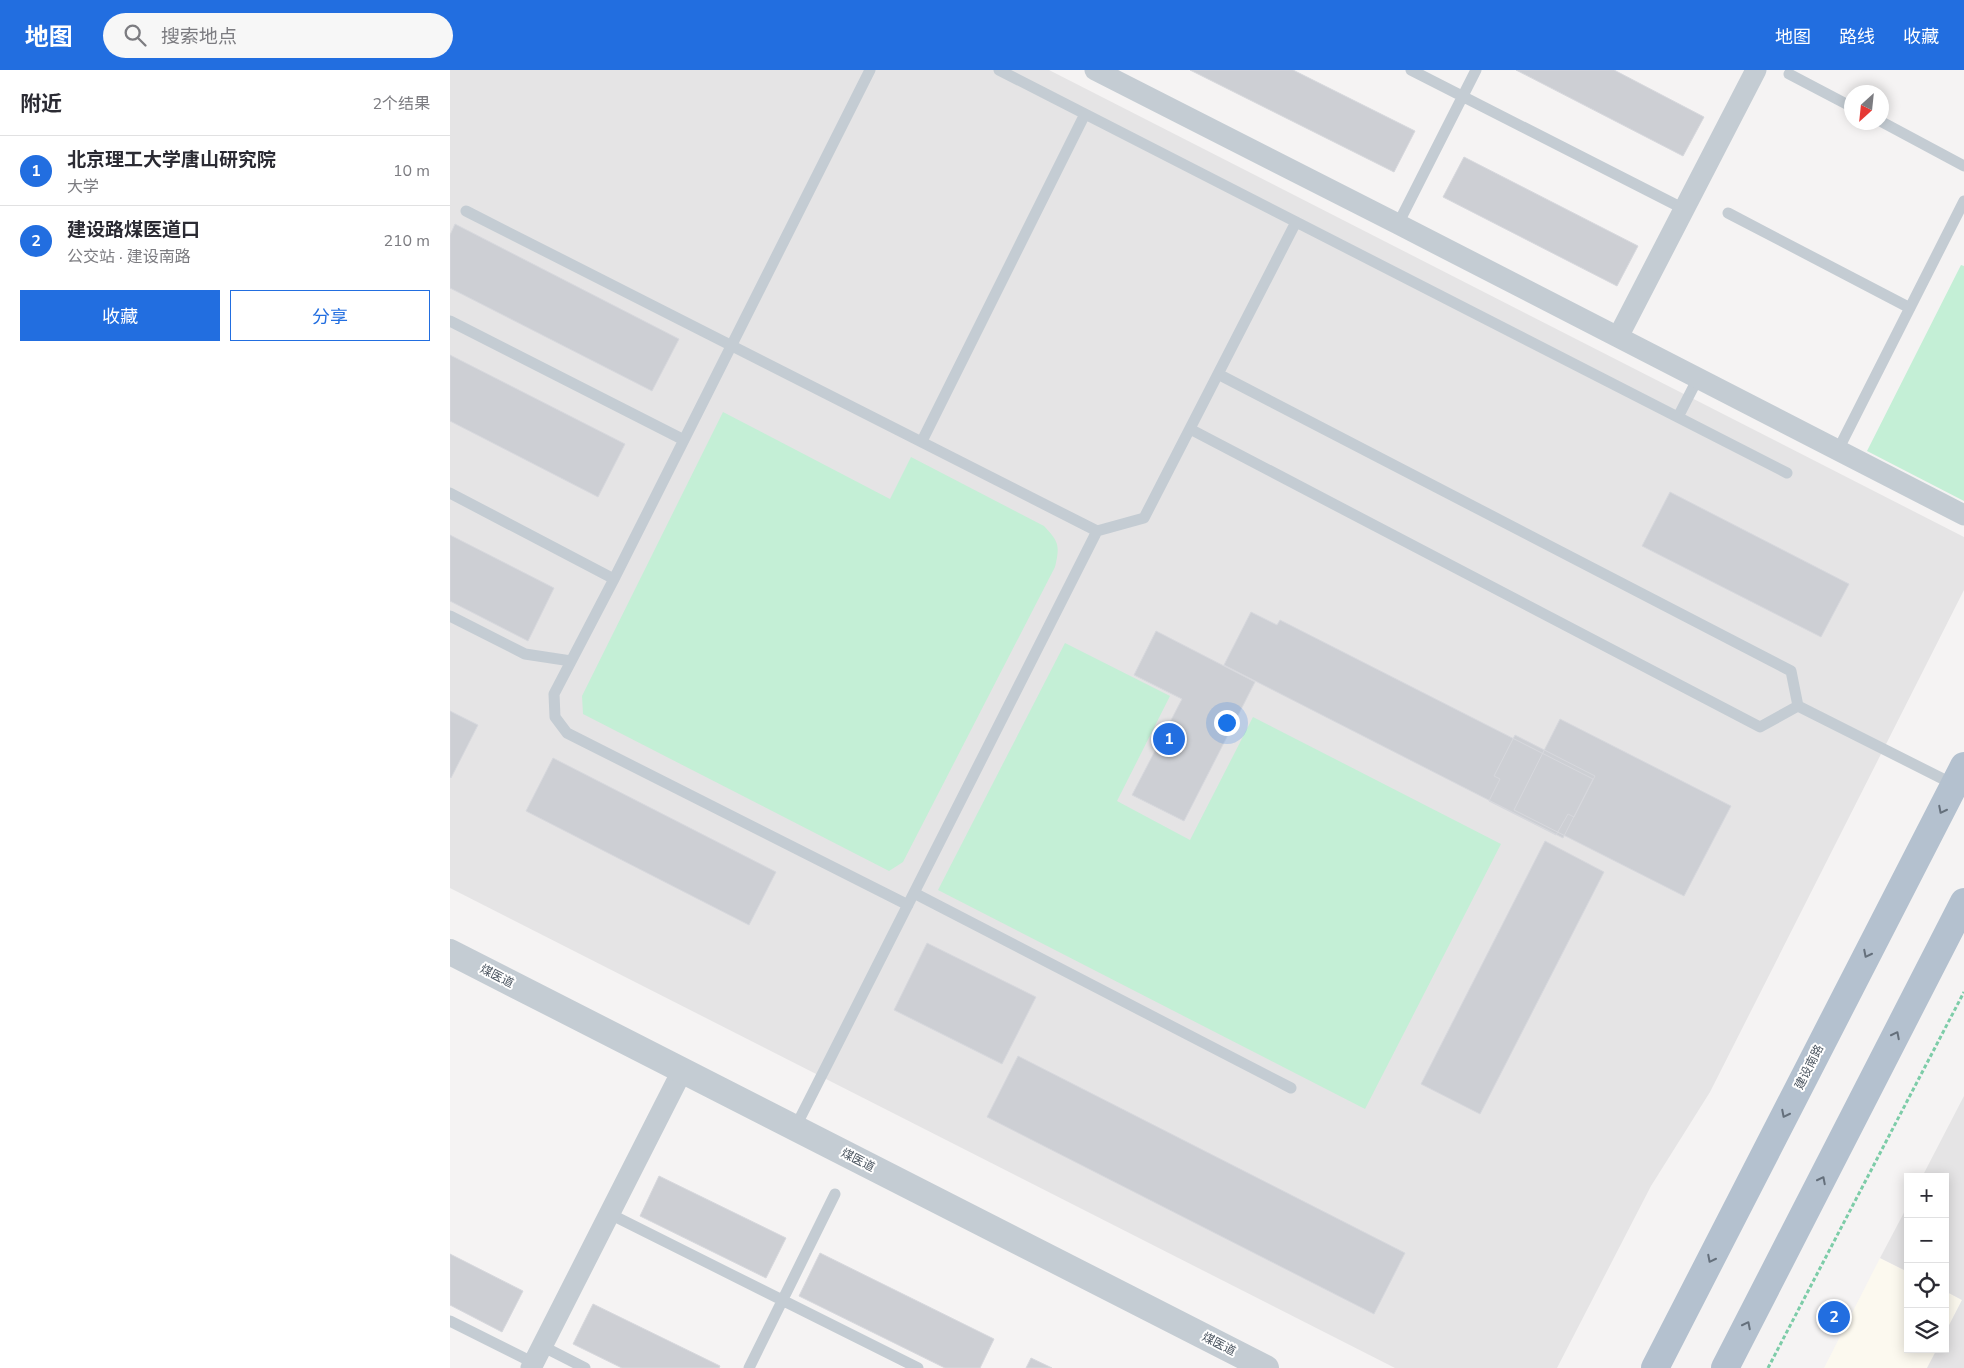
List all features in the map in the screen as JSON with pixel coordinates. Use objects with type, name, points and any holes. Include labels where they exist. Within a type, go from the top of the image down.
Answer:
[{"type":"main road","name":"建设南路","points":[[1655,1368],[1959,775]]},
{"type":"main road","points":[[1725,1368],[1964,902]]},
{"type":"street","points":[[1094,70],[1117,75],[1398,224],[1964,515]]},
{"type":"street","points":[[1618,337],[1756,70]]},
{"type":"street","name":"煤医道","points":[[450,952],[1266,1368]]},
{"type":"street","points":[[536,1359],[682,1071]]},
{"type":"lane","points":[[870,70],[614,579],[554,694],[555,717],[567,733],[908,905]]},
{"type":"lane","points":[[999,70],[1787,473]]},
{"type":"lane","points":[[1411,70],[1684,209]]},
{"type":"lane","points":[[1398,224],[1476,70]]},
{"type":"lane","points":[[1789,74],[1844,103]]},
{"type":"lane","points":[[922,441],[1085,114]]},
{"type":"lane","points":[[1889,126],[1964,166]]},
{"type":"lane","points":[[1838,450],[1964,201]]},
{"type":"lane","points":[[466,211],[732,344],[1097,532],[1144,518],[1296,222]]},
{"type":"lane","points":[[1728,213],[1910,308]]},
{"type":"lane","points":[[450,321],[684,440]]},
{"type":"lane","points":[[1218,374],[1791,671],[1798,706]]},
{"type":"lane","points":[[1678,417],[1698,378]]},
{"type":"lane","points":[[1190,429],[1760,727],[1798,706]]},
{"type":"lane","points":[[450,493],[614,579]]},
{"type":"lane","points":[[795,1128],[1097,532]]},
{"type":"lane","points":[[450,616],[525,654],[571,661]]},
{"type":"lane","points":[[1798,706],[1959,775]]},
{"type":"lane","points":[[914,893],[1291,1088]]},
{"type":"lane","points":[[749,1368],[835,1194]]},
{"type":"lane","points":[[610,1214],[918,1368]]},
{"type":"lane","points":[[450,1321],[536,1359],[586,1368]]},
{"type":"path","points":[[1768,1368],[1964,992]]},
{"type":"shaded area","points":[[450,70],[1049,70],[1964,537],[1964,590],[1710,1092],[1651,1186],[1557,1368],[1395,1368],[450,888]]},
{"type":"shaded area","points":[[1964,1096],[1964,1368],[1927,1368],[1935,1353],[1949,1353],[1949,1325],[1962,1300],[1949,1293],[1949,1173],[1924,1173]]},
{"type":"shaded area","points":[[1904,1213],[1904,1270],[1880,1258]]},
{"type":"shaded area","points":[[1880,1258],[1904,1270],[1904,1353],[1935,1353],[1927,1368],[1824,1368]]},
{"type":"shaded area","points":[[1949,1293],[1962,1300],[1949,1325]]},
{"type":"green space","points":[[1961,265],[1964,266],[1964,501],[1867,451]]},
{"type":"green space","points":[[723,412],[890,499],[911,457],[1044,526],[1057,544],[1058,554],[1055,567],[903,862],[889,871],[583,714],[582,696]]},
{"type":"green space","points":[[1065,643],[1170,696],[1117,801],[1190,840],[1253,717],[1501,844],[1365,1109],[938,890]]},
{"type":"building","points":[[1190,70],[1293,70],[1415,131],[1394,172]]},
{"type":"building","points":[[1516,70],[1614,70],[1704,117],[1683,156]]},
{"type":"building","points":[[1464,157],[1638,246],[1617,286],[1443,197]]},
{"type":"building","points":[[455,224],[679,339],[652,391],[450,288],[450,235]]},
{"type":"building","points":[[450,355],[625,444],[598,497],[450,421]]},
{"type":"building","points":[[1670,492],[1849,584],[1821,637],[1642,546]]},
{"type":"building","points":[[450,535],[554,588],[528,641],[450,601]]},
{"type":"building","points":[[1251,612],[1277,625],[1280,620],[1593,779],[1563,838],[1224,665]]},
{"type":"building","points":[[1156,631],[1255,682],[1184,821],[1132,795],[1182,699],[1134,675]]},
{"type":"building","points":[[450,711],[478,725],[451,778],[450,777]]},
{"type":"building","points":[[1560,719],[1731,806],[1684,896],[1514,810]]},
{"type":"building","points":[[1515,735],[1595,776],[1574,817],[1568,814],[1556,835],[1489,801],[1500,779],[1494,776]]},
{"type":"building","points":[[553,758],[776,872],[749,925],[526,811]]},
{"type":"building","points":[[1545,841],[1604,872],[1480,1114],[1421,1084]]},
{"type":"building","points":[[927,943],[1036,997],[1002,1064],[894,1010]]},
{"type":"building","points":[[1018,1056],[1405,1253],[1374,1314],[987,1117]]},
{"type":"building","points":[[659,1176],[786,1238],[766,1278],[640,1216]]},
{"type":"building","points":[[820,1253],[994,1339],[980,1368],[945,1368],[799,1296]]},
{"type":"building","points":[[450,1254],[523,1291],[502,1332],[450,1305]]},
{"type":"building","points":[[593,1304],[720,1366],[719,1368],[622,1368],[573,1344]]},
{"type":"building","points":[[1031,1358],[1052,1368],[1026,1368]]},
{"type":"place","name":"北京理工大学唐山研究院","points":[[1169,739]]},
{"type":"place","name":"建设路煤医道口","points":[[1834,1317]]}]
